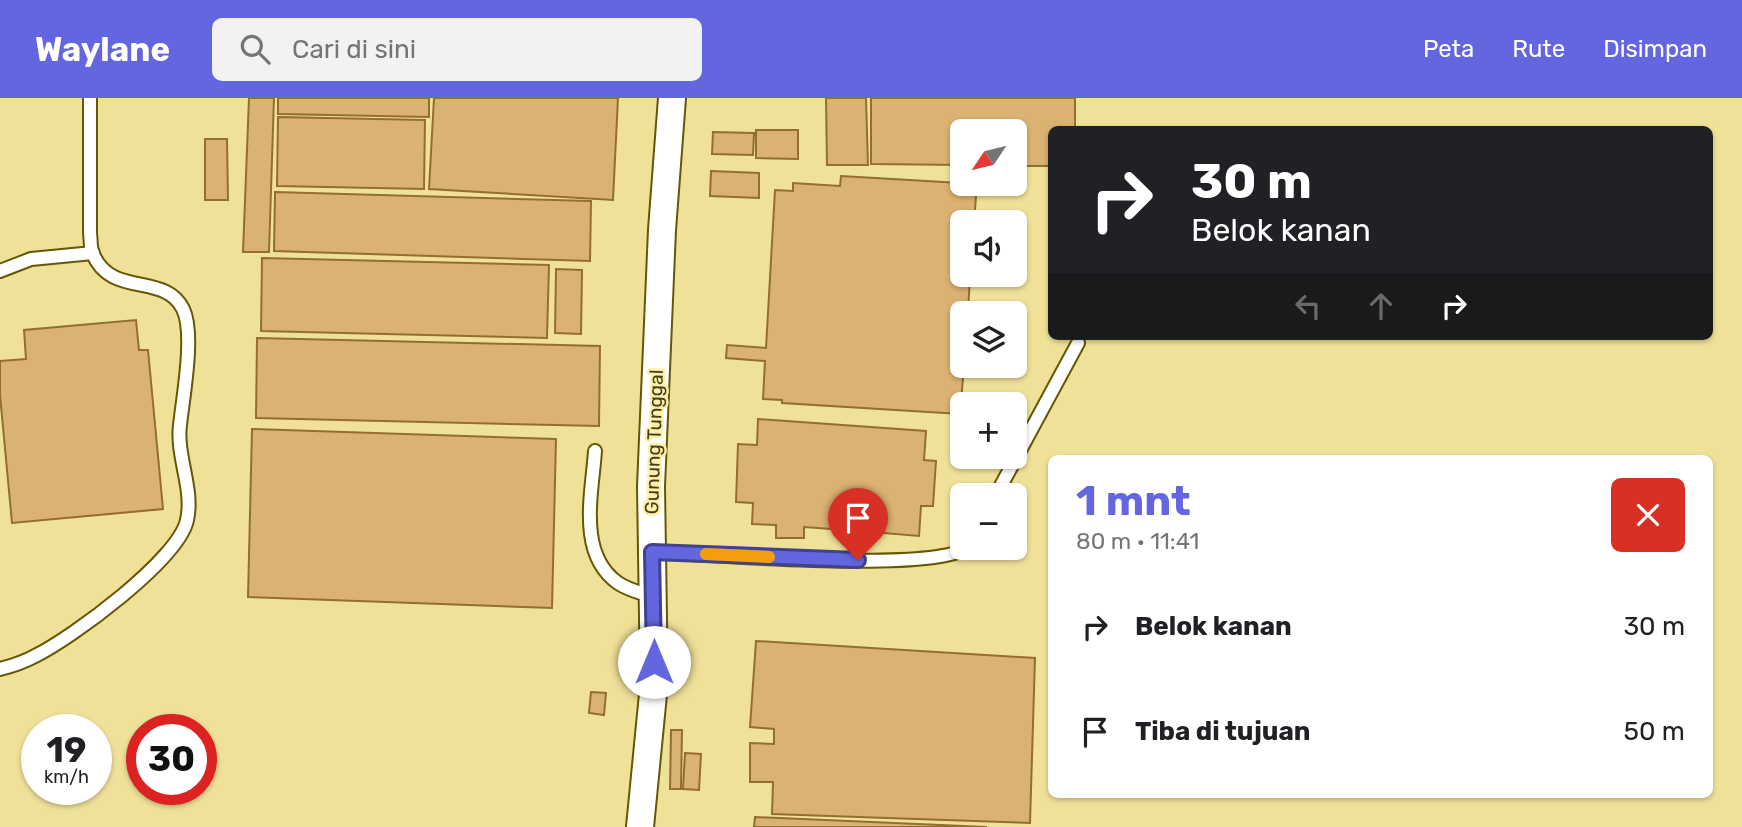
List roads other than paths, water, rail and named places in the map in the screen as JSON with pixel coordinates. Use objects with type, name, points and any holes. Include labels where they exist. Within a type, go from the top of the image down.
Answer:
[{"type":"street","name":"Gunung Tunggal","points":[[640,827],[654,684],[651,486],[662,230],[672,98]]},
{"type":"lane","points":[[0,669],[34,657],[68,637],[137,584],[184,532],[188,516],[180,441],[188,331],[184,310],[172,294],[114,279],[93,253],[90,233],[90,98]]},
{"type":"lane","points":[[0,271],[31,258],[93,253]]},
{"type":"lane","points":[[1002,483],[1078,343]]},
{"type":"lane","points":[[595,451],[589,530],[595,556],[610,576],[621,585],[654,597]]},
{"type":"lane","points":[[652,552],[884,561],[950,555]]}]
